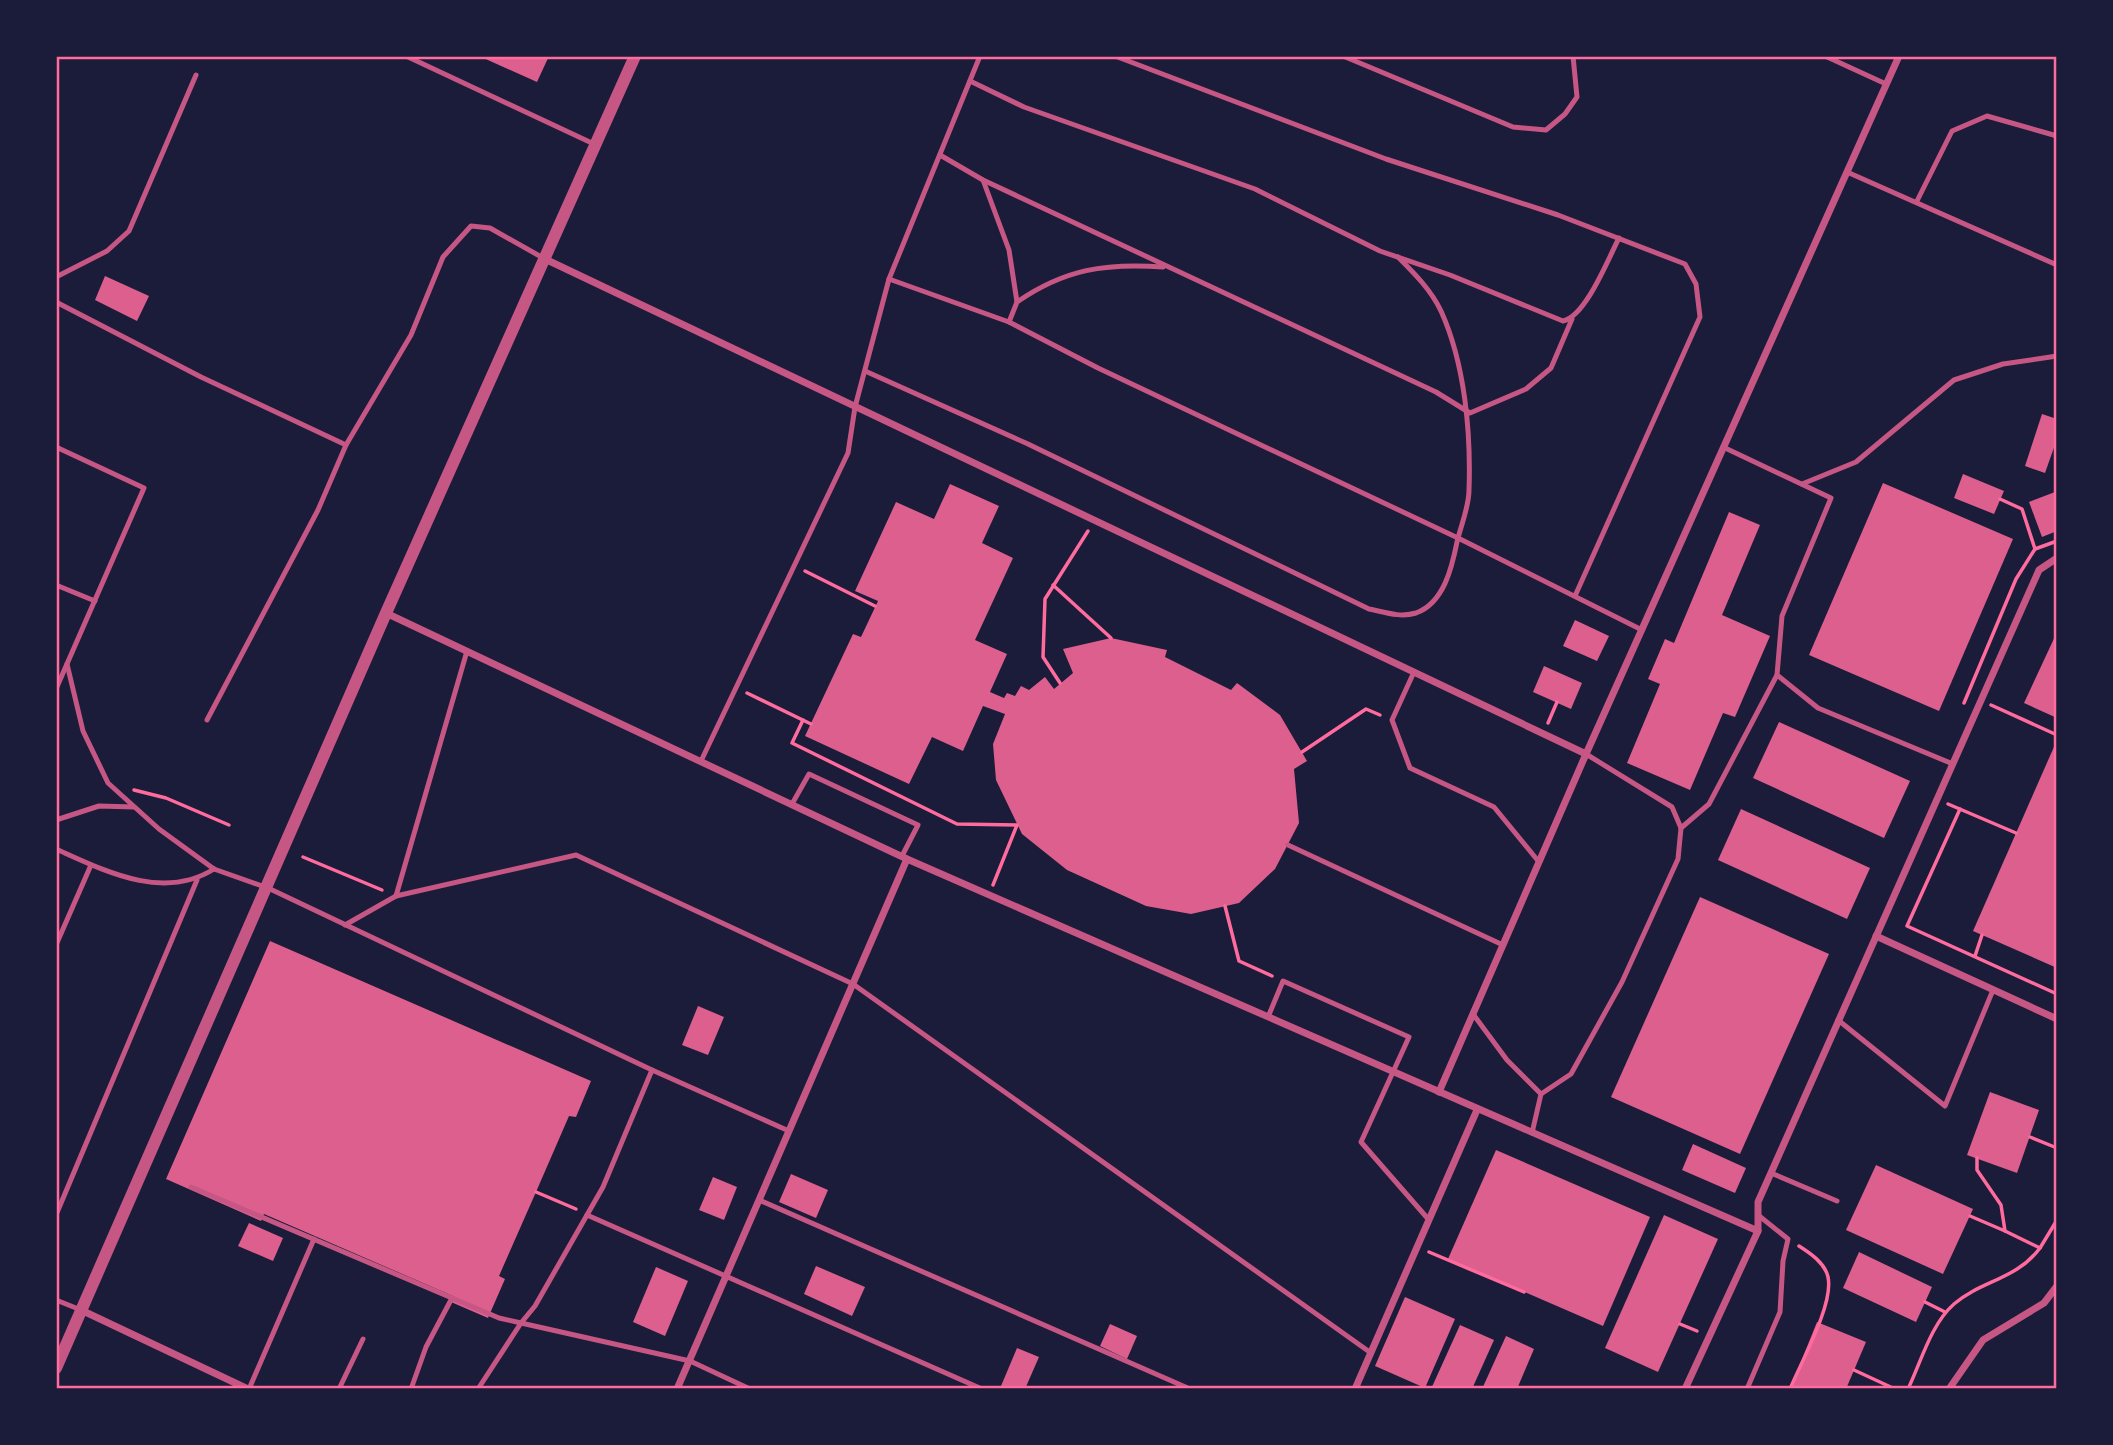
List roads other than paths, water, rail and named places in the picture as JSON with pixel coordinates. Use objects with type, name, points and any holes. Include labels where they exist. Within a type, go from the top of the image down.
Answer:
[{"type":"street","points":[[56,1368],[386,613],[635,56]]},
{"type":"street","points":[[1439,1092],[1586,754],[1899,56]]},
{"type":"street","points":[[545,260],[1586,754]]},
{"type":"street","points":[[1685,1389],[1758,1231],[1758,1202],[1952,764],[2039,570],[2057,558]]},
{"type":"street","points":[[386,613],[904,858],[1758,1231]]},
{"type":"street","points":[[677,1389],[904,858]]},
{"type":"street","points":[[1876,936],[2057,1019]]},
{"type":"street","points":[[1359,1388],[1371,1353],[1477,1110]]},
{"type":"street","points":[[1949,1389],[1983,1340],[2044,1303],[2057,1286]]},
{"type":"street","points":[[81,1310],[249,1389]]},
{"type":"lane","points":[[406,56],[595,145]]},
{"type":"lane","points":[[701,761],[848,453],[855,407],[889,279],[980,56]]},
{"type":"lane","points":[[1115,56],[1386,159],[1619,238],[1685,264],[1696,284],[1700,317],[1575,596]]},
{"type":"lane","points":[[1343,56],[1513,127],[1546,130],[1564,114],[1577,97],[1573,56]]},
{"type":"lane","points":[[1825,56],[1886,84]]},
{"type":"lane","points":[[56,277],[107,251],[129,231],[197,75]]},
{"type":"lane","points":[[970,81],[1024,107],[1255,189],[1398,257],[1563,321],[1572,319]]},
{"type":"lane","points":[[1917,201],[1952,131],[1987,116],[2057,136]]},
{"type":"lane","points":[[940,155],[983,180],[1436,392],[1470,413],[1526,389],[1551,368],[1572,319],[1585,302],[1619,238]]},
{"type":"lane","points":[[1847,172],[2057,265]]},
{"type":"lane","points":[[983,180],[1009,250],[1017,302],[1009,322]]},
{"type":"lane","points":[[207,720],[318,510],[346,445],[411,335],[443,257],[471,226],[490,228],[545,260]]},
{"type":"lane","points":[[864,371],[1028,444],[1369,609],[1401,616],[1418,612],[1437,597],[1452,570],[1469,492],[1465,410],[1454,352],[1441,311],[1422,280],[1398,257]]},
{"type":"lane","points":[[1017,302],[1044,283],[1070,273],[1121,264],[1168,267]]},
{"type":"lane","points":[[889,279],[1009,322],[1098,368],[1458,538],[1642,630]]},
{"type":"lane","points":[[56,302],[201,377],[346,445]]},
{"type":"lane","points":[[1802,484],[1856,462],[1954,380],[2003,364],[2057,356]]},
{"type":"lane","points":[[56,447],[144,488],[56,689]]},
{"type":"lane","points":[[1681,828],[1709,804],[1777,675],[1782,616],[1831,498],[1723,447]]},
{"type":"lane","points":[[56,585],[95,601]]},
{"type":"lane","points":[[396,896],[467,651]]},
{"type":"lane","points":[[67,664],[83,731],[108,783],[134,807],[214,869],[268,888],[652,1070],[789,1130]]},
{"type":"lane","points":[[1414,672],[1392,720],[1410,768],[1494,807],[1539,862]]},
{"type":"lane","points":[[1777,675],[1818,708],[1952,764]]},
{"type":"lane","points":[[1532,1133],[1541,1094],[1571,1074],[1622,982],[1678,859],[1681,828],[1672,807],[1586,754]]},
{"type":"lane","points":[[792,804],[809,774],[918,825],[904,858]]},
{"type":"lane","points":[[56,820],[99,806],[134,807]]},
{"type":"lane","points":[[1287,845],[1503,945]]},
{"type":"lane","points":[[56,849],[111,874],[148,883],[197,880],[214,869]]},
{"type":"lane","points":[[345,925],[396,896],[576,855],[852,984],[1371,1353]]},
{"type":"lane","points":[[56,946],[91,865]]},
{"type":"lane","points":[[56,1215],[197,880]]},
{"type":"lane","points":[[1268,1017],[1283,981],[1409,1037],[1395,1073],[1361,1142],[1429,1220]]},
{"type":"lane","points":[[1839,1020],[1945,1106],[1993,990]]},
{"type":"lane","points":[[1473,1014],[1507,1060],[1541,1094]]},
{"type":"lane","points":[[478,1389],[535,1306],[603,1187],[652,1070]]},
{"type":"lane","points":[[1771,1173],[1837,1201]]},
{"type":"lane","points":[[191,1187],[452,1298],[521,1323],[690,1361],[750,1389]]},
{"type":"lane","points":[[759,1200],[1190,1389]]},
{"type":"lane","points":[[587,1214],[982,1389]]},
{"type":"lane","points":[[1747,1389],[1780,1312],[1783,1261],[1788,1239],[1758,1215]]},
{"type":"lane","points":[[249,1389],[314,1239]]},
{"type":"lane","points":[[411,1389],[426,1347],[452,1298]]},
{"type":"lane","points":[[56,1300],[81,1310]]},
{"type":"lane","points":[[339,1389],[363,1339]]}]
